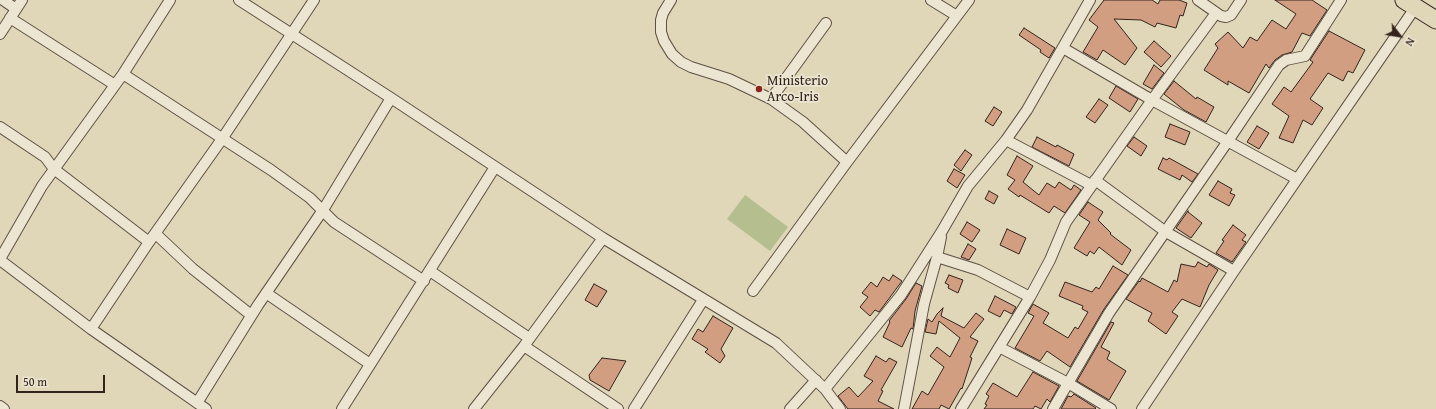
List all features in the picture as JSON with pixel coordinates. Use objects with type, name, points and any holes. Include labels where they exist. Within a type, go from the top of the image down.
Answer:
[{"type":"highway","points":[[1410,4],[1436,20]]},
{"type":"street","points":[[0,34],[19,4],[3,0]]},
{"type":"street","points":[[170,0],[123,74],[42,186],[0,259],[90,329],[202,407],[251,315],[323,210],[391,98]]},
{"type":"street","points":[[239,0],[603,238],[776,343],[825,389],[840,409]]},
{"type":"street","points":[[90,329],[222,139],[314,0]]},
{"type":"street","points":[[671,0],[662,13],[661,32],[664,41],[672,54],[681,62],[691,67],[729,79],[771,99],[803,122],[847,162]]},
{"type":"street","points":[[932,0],[957,16]]},
{"type":"street","points":[[753,291],[847,162],[969,0]]},
{"type":"street","points":[[825,389],[901,295],[942,231],[968,186],[1006,140],[1027,110],[1090,0]]},
{"type":"street","points":[[1198,0],[1216,13],[1226,17],[1230,15],[1241,0]]},
{"type":"street","points":[[1053,409],[1109,314],[1279,65],[1286,60],[1305,56],[1341,0]]},
{"type":"street","points":[[1142,409],[1297,179],[1410,4]]},
{"type":"street","points":[[961,409],[1030,297],[1050,260],[1066,222],[1152,100],[1216,13]]},
{"type":"street","points":[[10,18],[115,85]]},
{"type":"street","points":[[771,99],[826,23]]},
{"type":"street","points":[[1063,48],[1152,100],[1297,179]]},
{"type":"street","points":[[123,74],[271,170],[310,198],[334,222],[424,280]]},
{"type":"street","points":[[0,127],[45,157],[54,169],[152,238],[251,315]]},
{"type":"street","points":[[1006,140],[1093,183],[1166,232],[1234,271]]},
{"type":"street","points":[[342,409],[495,167]]},
{"type":"street","points":[[904,409],[924,304],[937,258],[942,231]]},
{"type":"street","points":[[474,409],[527,342],[603,238]]},
{"type":"street","points":[[937,258],[978,270],[1030,297]]},
{"type":"street","points":[[430,271],[618,409]]},
{"type":"street","points":[[266,293],[370,364]]},
{"type":"street","points":[[637,408],[703,300]]},
{"type":"street","points":[[999,347],[1068,383],[1111,409]]},
{"type":"street","points":[[790,409],[816,380]]},
{"type":"street","points":[[0,406],[4,409]]},
{"type":"green space","points":[[745,195],[788,227],[770,251],[727,219]]},
{"type":"building","points":[[1104,0],[1152,0],[1158,4],[1160,0],[1179,0],[1187,3],[1183,16],[1180,15],[1176,28],[1157,23],[1155,27],[1141,20],[1114,19],[1137,48],[1125,65],[1103,50],[1097,60],[1083,52],[1098,27],[1089,20]]},
{"type":"building","points":[[1275,0],[1312,0],[1327,10],[1310,36],[1302,33],[1292,52],[1282,55],[1275,60],[1269,68],[1266,64],[1249,93],[1228,81],[1228,85],[1204,70],[1218,48],[1215,44],[1228,32],[1243,48],[1250,37],[1257,41],[1272,20],[1286,29],[1296,14]]},
{"type":"building","points":[[1024,28],[1055,48],[1049,58],[1040,52],[1041,50],[1019,35]]},
{"type":"building","points":[[1329,31],[1365,50],[1353,73],[1348,71],[1343,81],[1328,73],[1310,99],[1323,108],[1312,125],[1303,120],[1293,143],[1279,138],[1289,116],[1272,104],[1284,87],[1291,92],[1313,62],[1310,60]]},
{"type":"building","points":[[1154,41],[1171,56],[1161,67],[1144,52]]},
{"type":"building","points":[[1154,65],[1164,73],[1152,89],[1143,84]]},
{"type":"building","points":[[1174,81],[1196,99],[1197,97],[1214,107],[1206,122],[1184,110],[1164,94]]},
{"type":"building","points":[[1116,86],[1138,99],[1130,112],[1109,98]]},
{"type":"building","points":[[1099,99],[1108,105],[1095,123],[1086,117]]},
{"type":"building","points":[[994,107],[1002,112],[993,126],[985,121]]},
{"type":"building","points":[[1170,124],[1190,132],[1185,145],[1165,137]]},
{"type":"building","points":[[1257,126],[1269,133],[1259,149],[1247,142]]},
{"type":"building","points":[[1037,137],[1074,154],[1069,166],[1032,147]]},
{"type":"building","points":[[1134,137],[1147,146],[1141,156],[1127,146]]},
{"type":"building","points":[[965,150],[972,155],[961,171],[954,165]]},
{"type":"building","points":[[1017,156],[1033,166],[1023,182],[1039,195],[1047,183],[1055,188],[1059,182],[1071,190],[1074,185],[1081,190],[1065,213],[1054,206],[1049,213],[1020,195],[1019,197],[1008,189],[1015,180],[1007,175]]},
{"type":"building","points":[[1163,158],[1167,160],[1169,158],[1198,174],[1192,182],[1182,175],[1180,180],[1158,169]]},
{"type":"building","points":[[954,169],[965,175],[957,188],[947,181]]},
{"type":"building","points":[[1218,181],[1232,189],[1230,193],[1235,195],[1229,206],[1209,195]]},
{"type":"building","points":[[989,191],[998,196],[994,204],[985,199]]},
{"type":"building","points":[[1088,202],[1103,212],[1098,220],[1111,233],[1110,234],[1131,250],[1122,265],[1099,247],[1094,254],[1090,251],[1087,256],[1074,248],[1090,222],[1079,215]]},
{"type":"building","points":[[1188,211],[1202,223],[1191,238],[1176,228]]},
{"type":"building","points":[[967,222],[980,230],[972,242],[960,234]]},
{"type":"building","points":[[1233,225],[1246,235],[1242,240],[1246,242],[1232,262],[1216,253],[1224,241],[1222,240]]},
{"type":"building","points":[[1007,229],[1026,238],[1019,254],[1000,245]]},
{"type":"building","points":[[968,244],[976,249],[969,260],[961,257]]},
{"type":"building","points":[[1198,262],[1207,267],[1209,264],[1218,270],[1209,285],[1200,307],[1182,299],[1172,312],[1178,316],[1166,334],[1148,321],[1152,313],[1126,299],[1142,278],[1168,292],[1174,280],[1177,282],[1181,264],[1195,267]]},
{"type":"building","points":[[1113,266],[1128,275],[1104,309],[1070,367],[1047,351],[1040,361],[1015,348],[1034,316],[1028,313],[1033,304],[1049,313],[1043,323],[1068,338],[1075,327],[1078,329],[1088,312],[1082,309],[1083,306],[1059,296],[1065,282],[1092,292],[1096,287],[1099,289]]},
{"type":"building","points":[[893,275],[902,281],[879,312],[875,310],[870,316],[860,307],[868,297],[862,293],[871,282],[877,287],[883,277],[889,281]]},
{"type":"building","points":[[949,275],[963,280],[958,293],[948,288],[949,285],[945,283]]},
{"type":"building","points":[[916,283],[922,286],[915,311],[913,329],[911,328],[902,347],[883,337],[890,322],[889,321]]},
{"type":"building","points":[[594,284],[607,291],[597,307],[585,300]]},
{"type":"building","points":[[995,296],[1016,307],[1012,314],[1004,310],[1000,317],[988,311]]},
{"type":"building","points":[[943,308],[941,316],[964,328],[976,313],[984,319],[970,337],[978,341],[970,357],[972,358],[962,389],[961,388],[949,409],[941,405],[939,409],[912,409],[922,391],[928,395],[944,367],[930,356],[937,347],[950,357],[960,338],[939,321],[936,334],[925,332],[928,319],[932,322]]},
{"type":"building","points":[[713,316],[733,328],[721,349],[725,356],[720,363],[705,352],[708,349],[692,339],[698,329],[703,332]]},
{"type":"building","points":[[1111,322],[1114,323],[1101,347],[1110,352],[1107,359],[1126,371],[1109,400],[1077,381]]},
{"type":"building","points":[[876,356],[886,362],[889,358],[897,362],[881,390],[883,391],[878,401],[894,409],[848,409],[838,396],[849,387],[858,397],[873,381],[864,376]]},
{"type":"building","points":[[602,358],[626,361],[609,391],[590,380],[589,375]]},
{"type":"building","points":[[1033,372],[1059,386],[1050,402],[1047,399],[1041,409],[1035,406],[1033,409],[984,409],[987,405],[985,404],[989,396],[986,394],[993,383],[1017,397]]},
{"type":"building","points":[[1074,394],[1096,408],[1061,409],[1068,396],[1071,397]]},
{"type":"place","name":"Ministerio Arco-Iris","points":[[759,89]]}]
